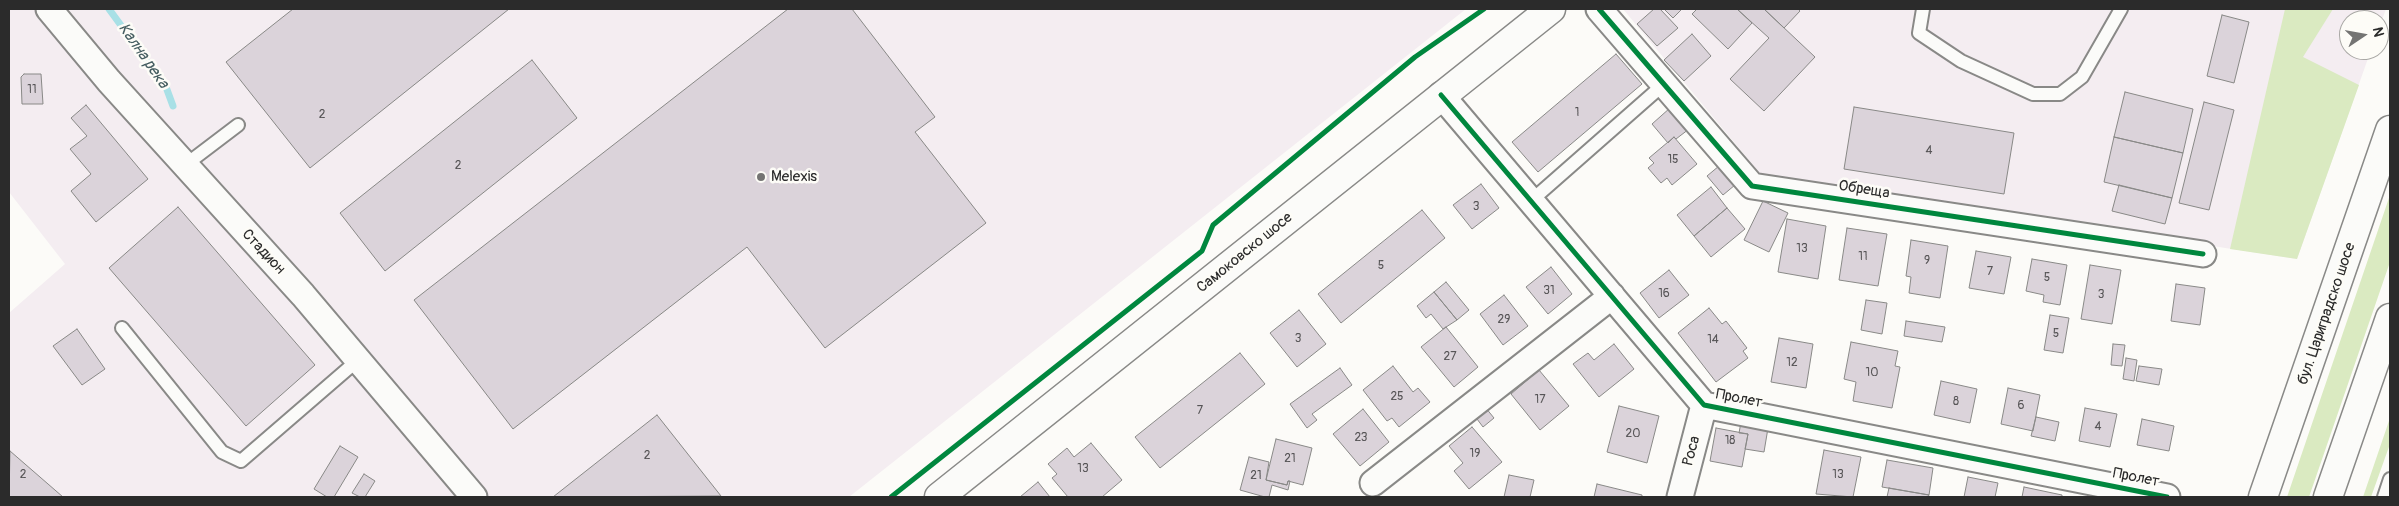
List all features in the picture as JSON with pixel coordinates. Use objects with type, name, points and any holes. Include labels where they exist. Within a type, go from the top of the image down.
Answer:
[{"type":"main road","name":"Самоковско шосе","points":[[939,497],[1551,9]]},
{"type":"main road","name":"бул. Цариградско шосе","points":[[2263,497],[2390,130]]},
{"type":"main road","points":[[2328,497],[2390,318]]},
{"type":"street","name":"Стадион","points":[[49,9],[96,66],[184,166],[303,295],[474,497]]},
{"type":"street","name":"Обреща","points":[[1599,9],[1752,186],[2203,254]]},
{"type":"street","name":"Пролет","points":[[1441,95],[1704,405],[2167,497]]},
{"type":"street","points":[[1373,483],[1612,296]]},
{"type":"street","name":"Роса","points":[[1680,497],[1704,405]]},
{"type":"lane","points":[[1923,9],[1919,33],[1960,61],[2033,94],[2060,94],[2082,77],[2121,9]]},
{"type":"lane","points":[[1532,200],[1664,84]]},
{"type":"lane","points":[[184,166],[238,125]]},
{"type":"lane","points":[[122,328],[222,452],[242,460],[358,360]]},
{"type":"lane","points":[[2384,497],[2390,479]]},
{"type":"shaded area","points":[[9,9],[1466,9],[849,497],[9,497],[9,313],[65,264],[9,192]]},
{"type":"shaded area","points":[[1623,9],[2386,9],[2339,10],[2339,60],[2367,60],[2297,259],[1763,177]]},
{"type":"green space","points":[[2285,9],[2333,9],[2303,57],[2359,85],[2297,259],[2230,249]]},
{"type":"green space","points":[[2390,195],[2390,262],[2309,497],[2287,497]]},
{"type":"green space","points":[[2390,418],[2390,444],[2371,497],[2363,497]]},
{"type":"building","points":[[293,9],[509,9],[310,168],[226,62]]},
{"type":"building","name":"Мelexis","points":[[788,9],[852,9],[935,117],[915,132],[986,223],[825,348],[747,247],[513,429],[414,300]]},
{"type":"building","points":[[1654,9],[1660,9],[1678,28],[1657,46],[1637,24]]},
{"type":"building","points":[[1664,9],[1682,9],[1673,18]]},
{"type":"building","points":[[1697,9],[1737,9],[1752,23],[1728,49],[1692,14]]},
{"type":"building","points":[[1737,9],[1764,9],[1815,57],[1764,111],[1730,79],[1769,38]]},
{"type":"building","points":[[1764,9],[1798,9],[1800,11],[1784,28]]},
{"type":"building","points":[[2222,15],[2249,22],[2234,83],[2207,76]]},
{"type":"building","points":[[1692,34],[1711,56],[1684,81],[1664,60]]},
{"type":"building","points":[[1616,54],[1642,84],[1538,172],[1512,142]]},
{"type":"building","points":[[532,60],[577,118],[385,271],[340,213]]},
{"type":"building","points":[[24,74],[41,74],[43,104],[22,104],[21,77]]},
{"type":"building","points":[[2125,92],[2193,109],[2183,153],[2114,137]]},
{"type":"building","points":[[2204,102],[2234,110],[2209,210],[2179,203]]},
{"type":"building","points":[[86,105],[148,179],[96,222],[71,191],[91,174],[70,149],[87,136],[71,118]]},
{"type":"building","points":[[1854,107],[2014,133],[2004,194],[1844,169]]},
{"type":"building","points":[[1670,108],[1689,129],[1676,139],[1674,137],[1668,143],[1652,124]]},
{"type":"building","points":[[1674,137],[1697,164],[1672,185],[1667,178],[1661,183],[1648,168],[1654,163],[1649,158]]},
{"type":"building","points":[[2114,137],[2183,153],[2172,198],[2104,182]]},
{"type":"building","points":[[1719,166],[1735,185],[1723,195],[1707,176]]},
{"type":"building","points":[[1481,184],[1499,208],[1472,229],[1453,205]]},
{"type":"building","points":[[2119,185],[2172,198],[2165,224],[2112,211]]},
{"type":"building","points":[[1711,187],[1727,208],[1694,236],[1677,215]]},
{"type":"building","points":[[1763,201],[1788,213],[1769,252],[1744,240]]},
{"type":"building","points":[[178,207],[315,365],[246,426],[109,268]]},
{"type":"building","points":[[1727,208],[1745,229],[1711,257],[1694,236]]},
{"type":"building","points":[[1422,210],[1445,238],[1341,323],[1318,294]]},
{"type":"building","points":[[1787,219],[1826,226],[1818,279],[1778,272]]},
{"type":"building","points":[[1847,228],[1887,234],[1878,286],[1839,280]]},
{"type":"building","points":[[1911,240],[1948,246],[1940,298],[1909,293],[1911,277],[1906,276]]},
{"type":"building","points":[[1976,251],[2011,257],[2004,294],[1969,288]]},
{"type":"building","points":[[2032,259],[2067,265],[2060,305],[2043,302],[2044,295],[2026,291]]},
{"type":"building","points":[[2090,265],[2121,270],[2112,324],[2081,319]]},
{"type":"building","points":[[1551,267],[1572,294],[1548,314],[1526,287]]},
{"type":"building","points":[[1669,270],[1689,295],[1659,318],[1640,293]]},
{"type":"building","points":[[1446,282],[1469,310],[1457,320],[1434,292]]},
{"type":"building","points":[[2176,284],[2205,288],[2200,325],[2171,321]]},
{"type":"building","points":[[1434,292],[1457,320],[1443,329],[1431,314],[1426,318],[1417,306]]},
{"type":"building","points":[[1504,295],[1528,326],[1503,345],[1480,314]]},
{"type":"building","points":[[1866,300],[1887,303],[1882,334],[1861,330]]},
{"type":"building","points":[[1709,308],[1722,324],[1726,321],[1747,348],[1743,351],[1748,358],[1716,382],[1678,333]]},
{"type":"building","points":[[1299,310],[1326,344],[1297,367],[1270,333]]},
{"type":"building","points":[[2050,315],[2069,318],[2063,353],[2044,350]]},
{"type":"building","points":[[1906,321],[1945,327],[1942,342],[1904,336]]},
{"type":"building","points":[[1446,327],[1478,367],[1454,387],[1421,347]]},
{"type":"building","points":[[77,329],[105,369],[82,385],[53,346]]},
{"type":"building","points":[[1779,338],[1813,344],[1806,388],[1771,382]]},
{"type":"building","points":[[1851,342],[1898,351],[1895,366],[1900,367],[1892,408],[1853,401],[1856,382],[1844,379]]},
{"type":"building","points":[[1614,344],[1634,369],[1599,397],[1573,364],[1588,353],[1594,360]]},
{"type":"building","points":[[2113,344],[2125,345],[2122,366],[2111,365]]},
{"type":"building","points":[[1240,353],[1265,384],[1160,468],[1135,437]]},
{"type":"building","points":[[2126,358],[2137,360],[2134,381],[2123,379]]},
{"type":"building","points":[[1393,366],[1413,392],[1418,388],[1430,402],[1399,427],[1392,418],[1387,421],[1363,390]]},
{"type":"building","points":[[2139,366],[2162,369],[2159,385],[2136,381]]},
{"type":"building","points":[[1340,368],[1352,385],[1312,414],[1317,420],[1307,428],[1290,404]]},
{"type":"building","points":[[1539,370],[1569,406],[1540,430],[1511,394]]},
{"type":"building","points":[[1941,381],[1977,389],[1970,423],[1934,415]]},
{"type":"building","points":[[2008,388],[2040,395],[2033,431],[2001,424]]},
{"type":"building","points":[[1481,402],[1494,418],[1483,427],[1471,411]]},
{"type":"building","points":[[1619,406],[1659,416],[1647,463],[1607,452]]},
{"type":"building","points":[[2085,408],[2117,414],[2110,447],[2079,441]]},
{"type":"building","points":[[1363,409],[1389,442],[1360,466],[1333,434]]},
{"type":"building","points":[[657,415],[721,496],[553,497]]},
{"type":"building","points":[[1742,417],[1769,422],[1764,452],[1745,449],[1748,434],[1739,433]]},
{"type":"building","points":[[2036,417],[2059,422],[2055,441],[2031,436]]},
{"type":"building","points":[[2142,419],[2174,426],[2169,451],[2137,445]]},
{"type":"building","points":[[1472,427],[1502,462],[1469,489],[1454,471],[1463,463],[1449,446]]},
{"type":"building","points":[[1716,428],[1748,434],[1742,467],[1710,461]]},
{"type":"building","points":[[1276,439],[1312,448],[1303,485],[1288,481],[1287,485],[1266,480]]},
{"type":"building","points":[[1091,443],[1122,480],[1102,497],[1068,497],[1052,478],[1057,474],[1048,464],[1067,448],[1074,457]]},
{"type":"building","points":[[340,446],[358,457],[334,497],[327,497],[314,489]]},
{"type":"building","points":[[1824,450],[1861,457],[1853,497],[1816,494]]},
{"type":"building","points":[[10,451],[63,497],[9,497]]},
{"type":"building","points":[[1249,457],[1269,462],[1266,480],[1287,485],[1288,481],[1290,481],[1288,490],[1272,485],[1269,497],[1265,497],[1240,490]]},
{"type":"building","points":[[1887,460],[1933,468],[1929,495],[1882,487]]},
{"type":"building","points":[[364,474],[375,481],[365,497],[360,497],[352,493]]},
{"type":"building","points":[[1509,475],[1534,480],[1530,497],[1504,497]]},
{"type":"building","points":[[1968,477],[1998,483],[1995,497],[1964,497]]},
{"type":"building","points":[[1038,482],[1050,497],[1020,497]]},
{"type":"building","points":[[1597,484],[1642,495],[1642,497],[1594,497]]},
{"type":"building","points":[[2024,487],[2062,495],[2062,497],[2022,497]]},
{"type":"building","points":[[1889,488],[1929,495],[1928,497],[1887,497]]},
{"type":"waterway","name":"Кална река","points":[[109,9],[166,87],[173,106]]},
{"type":"cycle path","points":[[891,497],[1202,251],[1213,225],[1415,57],[1484,9]]},
{"type":"cycle path","points":[[1599,9],[1752,186],[2203,254]]},
{"type":"cycle path","points":[[1441,95],[1704,405],[2167,497]]},
{"type":"place","name":"Мelexis","points":[[761,177]]}]
